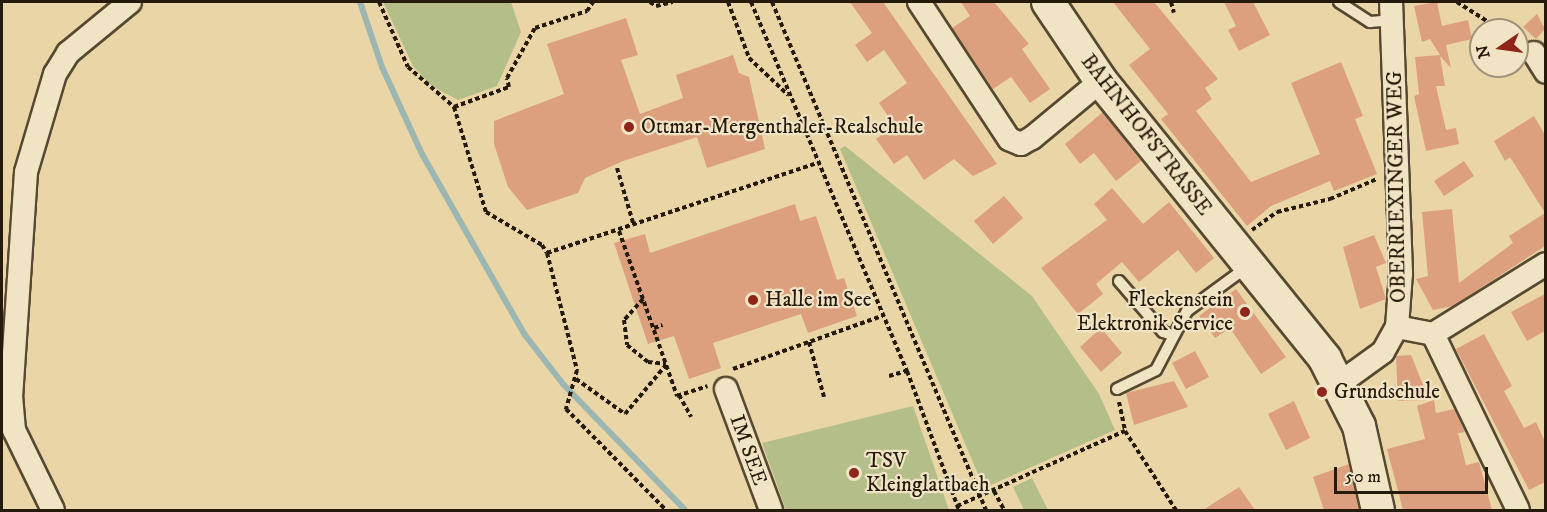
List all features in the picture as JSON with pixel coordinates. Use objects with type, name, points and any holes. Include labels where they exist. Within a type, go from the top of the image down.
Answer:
[{"type":"main road","name":"BAHNHOFSTRASSE","points":[[1048,2],[1101,81],[1250,265],[1340,383],[1359,426],[1378,510]]},
{"type":"street","points":[[53,510],[14,430],[11,398],[26,172],[55,74],[68,53],[130,2]]},
{"type":"street","points":[[920,2],[1009,139],[1021,144],[1032,138],[1101,81]]},
{"type":"street","name":"OBERRIEXINGER WEG","points":[[1340,383],[1383,352],[1397,327],[1398,174],[1392,11]]},
{"type":"street","points":[[1397,327],[1433,334],[1545,264]]},
{"type":"street","points":[[1433,334],[1518,510]]},
{"type":"street","name":"IM SEE","points":[[724,385],[771,510]]},
{"type":"lane","points":[[1339,2],[1370,22],[1392,11]]},
{"type":"lane","points":[[1117,389],[1156,370],[1187,311],[1250,265]]},
{"type":"lane","points":[[1119,281],[1163,332],[1173,335]]},
{"type":"path","points":[[379,2],[408,67],[454,107],[486,212],[542,245],[547,253],[576,379],[566,409],[666,510]]},
{"type":"path","points":[[454,107],[509,87],[507,78],[535,28],[587,11],[593,2]]},
{"type":"path","points":[[650,2],[656,6],[673,2]]},
{"type":"path","points":[[728,2],[749,58],[788,95]]},
{"type":"path","points":[[751,2],[788,95],[907,371],[958,508],[1125,431]]},
{"type":"path","points":[[772,2],[986,510]]},
{"type":"path","points":[[1171,2],[1174,13]]},
{"type":"path","points":[[1457,2],[1482,18]]},
{"type":"path","points":[[547,253],[818,164]]},
{"type":"path","points":[[617,168],[634,226]]},
{"type":"path","points":[[1247,234],[1277,212],[1398,174]]},
{"type":"path","points":[[619,231],[667,364],[679,395],[691,417]]},
{"type":"path","points":[[643,299],[624,320],[627,345],[648,362],[667,364]]},
{"type":"path","points":[[679,395],[724,385],[729,378],[727,372],[882,315]]},
{"type":"path","points":[[654,328],[663,325]]},
{"type":"path","points":[[809,342],[824,397]]},
{"type":"path","points":[[576,379],[626,414],[667,364]]},
{"type":"path","points":[[889,376],[907,371]]},
{"type":"path","points":[[1119,401],[1125,431],[1176,510]]},
{"type":"path","points":[[994,490],[1004,510]]},
{"type":"green space","points":[[383,2],[511,2],[521,32],[497,86],[458,100],[432,86],[413,66]]},
{"type":"green space","points":[[845,146],[1032,296],[1099,394],[1115,430],[984,488],[840,149]]},
{"type":"green space","name":"TSV Kleinglattbach","points":[[913,406],[949,510],[786,510],[762,443]]},
{"type":"green space","points":[[1032,478],[1048,510],[1024,510],[1013,487]]},
{"type":"building","points":[[850,2],[883,2],[997,164],[973,176],[954,159],[924,180],[907,155],[894,164],[876,139],[895,126],[879,103],[907,83],[884,50],[867,62],[855,45],[872,33]]},
{"type":"building","points":[[961,2],[994,2],[1029,44],[1022,49],[1050,89],[1030,103],[1011,77],[993,89],[952,28],[970,16]]},
{"type":"building","points":[[1113,2],[1154,2],[1218,79],[1205,88],[1212,99],[1196,111],[1251,182],[1320,154],[1291,83],[1341,62],[1363,116],[1355,119],[1377,174],[1334,191],[1330,181],[1271,206],[1247,226],[1161,119],[1168,114],[1129,65],[1150,49]]},
{"type":"building","points":[[1224,2],[1253,2],[1270,35],[1239,51],[1228,30],[1236,26]]},
{"type":"building","points":[[1437,2],[1442,26],[1468,20],[1469,25],[1469,40],[1446,45],[1451,68],[1440,56],[1445,86],[1436,86],[1446,130],[1456,128],[1459,144],[1426,151],[1414,96],[1419,94],[1415,57],[1440,55],[1430,39],[1422,42],[1414,6]]},
{"type":"building","points":[[1537,14],[1545,29],[1536,39],[1529,33],[1529,21]]},
{"type":"building","points":[[626,18],[638,55],[621,60],[640,114],[683,98],[676,75],[733,55],[739,73],[749,77],[765,149],[707,168],[697,137],[623,161],[585,178],[578,193],[527,210],[508,187],[494,144],[494,121],[564,94],[547,44]]},
{"type":"building","points":[[1103,112],[1141,161],[1116,181],[1094,153],[1080,164],[1065,144]]},
{"type":"building","points":[[1534,116],[1545,135],[1545,213],[1510,157],[1505,161],[1494,141]]},
{"type":"building","points":[[1464,161],[1474,176],[1444,196],[1434,181]]},
{"type":"building","points":[[1112,188],[1143,224],[1169,202],[1214,258],[1196,273],[1178,250],[1139,282],[1122,262],[1096,284],[1103,294],[1078,314],[1041,268],[1107,220],[1094,204]]},
{"type":"building","points":[[1004,196],[1023,218],[993,244],[974,221]]},
{"type":"building","name":"Halle im See","points":[[795,204],[800,221],[816,216],[837,280],[844,278],[857,316],[808,333],[801,314],[713,343],[721,368],[689,379],[674,336],[648,344],[614,243],[645,234],[650,253]]},
{"type":"building","points":[[1452,209],[1459,283],[1513,243],[1509,236],[1545,213],[1545,246],[1453,306],[1433,310],[1416,279],[1428,276],[1422,212]]},
{"type":"building","points":[[1374,235],[1386,263],[1376,267],[1386,299],[1360,309],[1343,247]]},
{"type":"building","points":[[1236,289],[1286,357],[1261,374],[1230,328],[1215,338],[1199,316]]},
{"type":"building","points":[[1545,294],[1545,331],[1527,341],[1511,312]]},
{"type":"building","points":[[1101,328],[1122,353],[1101,372],[1080,347]]},
{"type":"building","points":[[1484,334],[1512,386],[1504,391],[1524,428],[1536,422],[1545,442],[1545,482],[1529,490],[1456,349]]},
{"type":"building","points":[[1195,351],[1209,377],[1186,389],[1172,363]]},
{"type":"building","points":[[1411,355],[1429,400],[1398,401],[1396,356]]},
{"type":"building","points":[[1174,381],[1188,407],[1134,425],[1126,393]]},
{"type":"building","points":[[1434,400],[1436,413],[1454,409],[1465,432],[1458,433],[1466,465],[1479,462],[1492,510],[1403,510],[1387,449],[1425,439],[1417,406]]},
{"type":"building","points":[[1294,401],[1310,438],[1286,450],[1268,414]]},
{"type":"building","points":[[1349,464],[1360,510],[1324,510],[1313,477]]},
{"type":"building","points":[[1239,487],[1255,510],[1203,510]]},
{"type":"waterway","points":[[360,2],[382,67],[422,154],[525,335],[563,384],[685,510]]},
{"type":"place","name":"Ottmar-Mergenthaler-Realschule","points":[[629,127]]},
{"type":"place","name":"Halle im See","points":[[753,300]]},
{"type":"place","name":"Fleckenstein Elektronik Service","points":[[1245,312]]},
{"type":"place","name":"Grundschule","points":[[1322,392]]},
{"type":"place","name":"TSV Kleinglattbach","points":[[854,473]]}]
